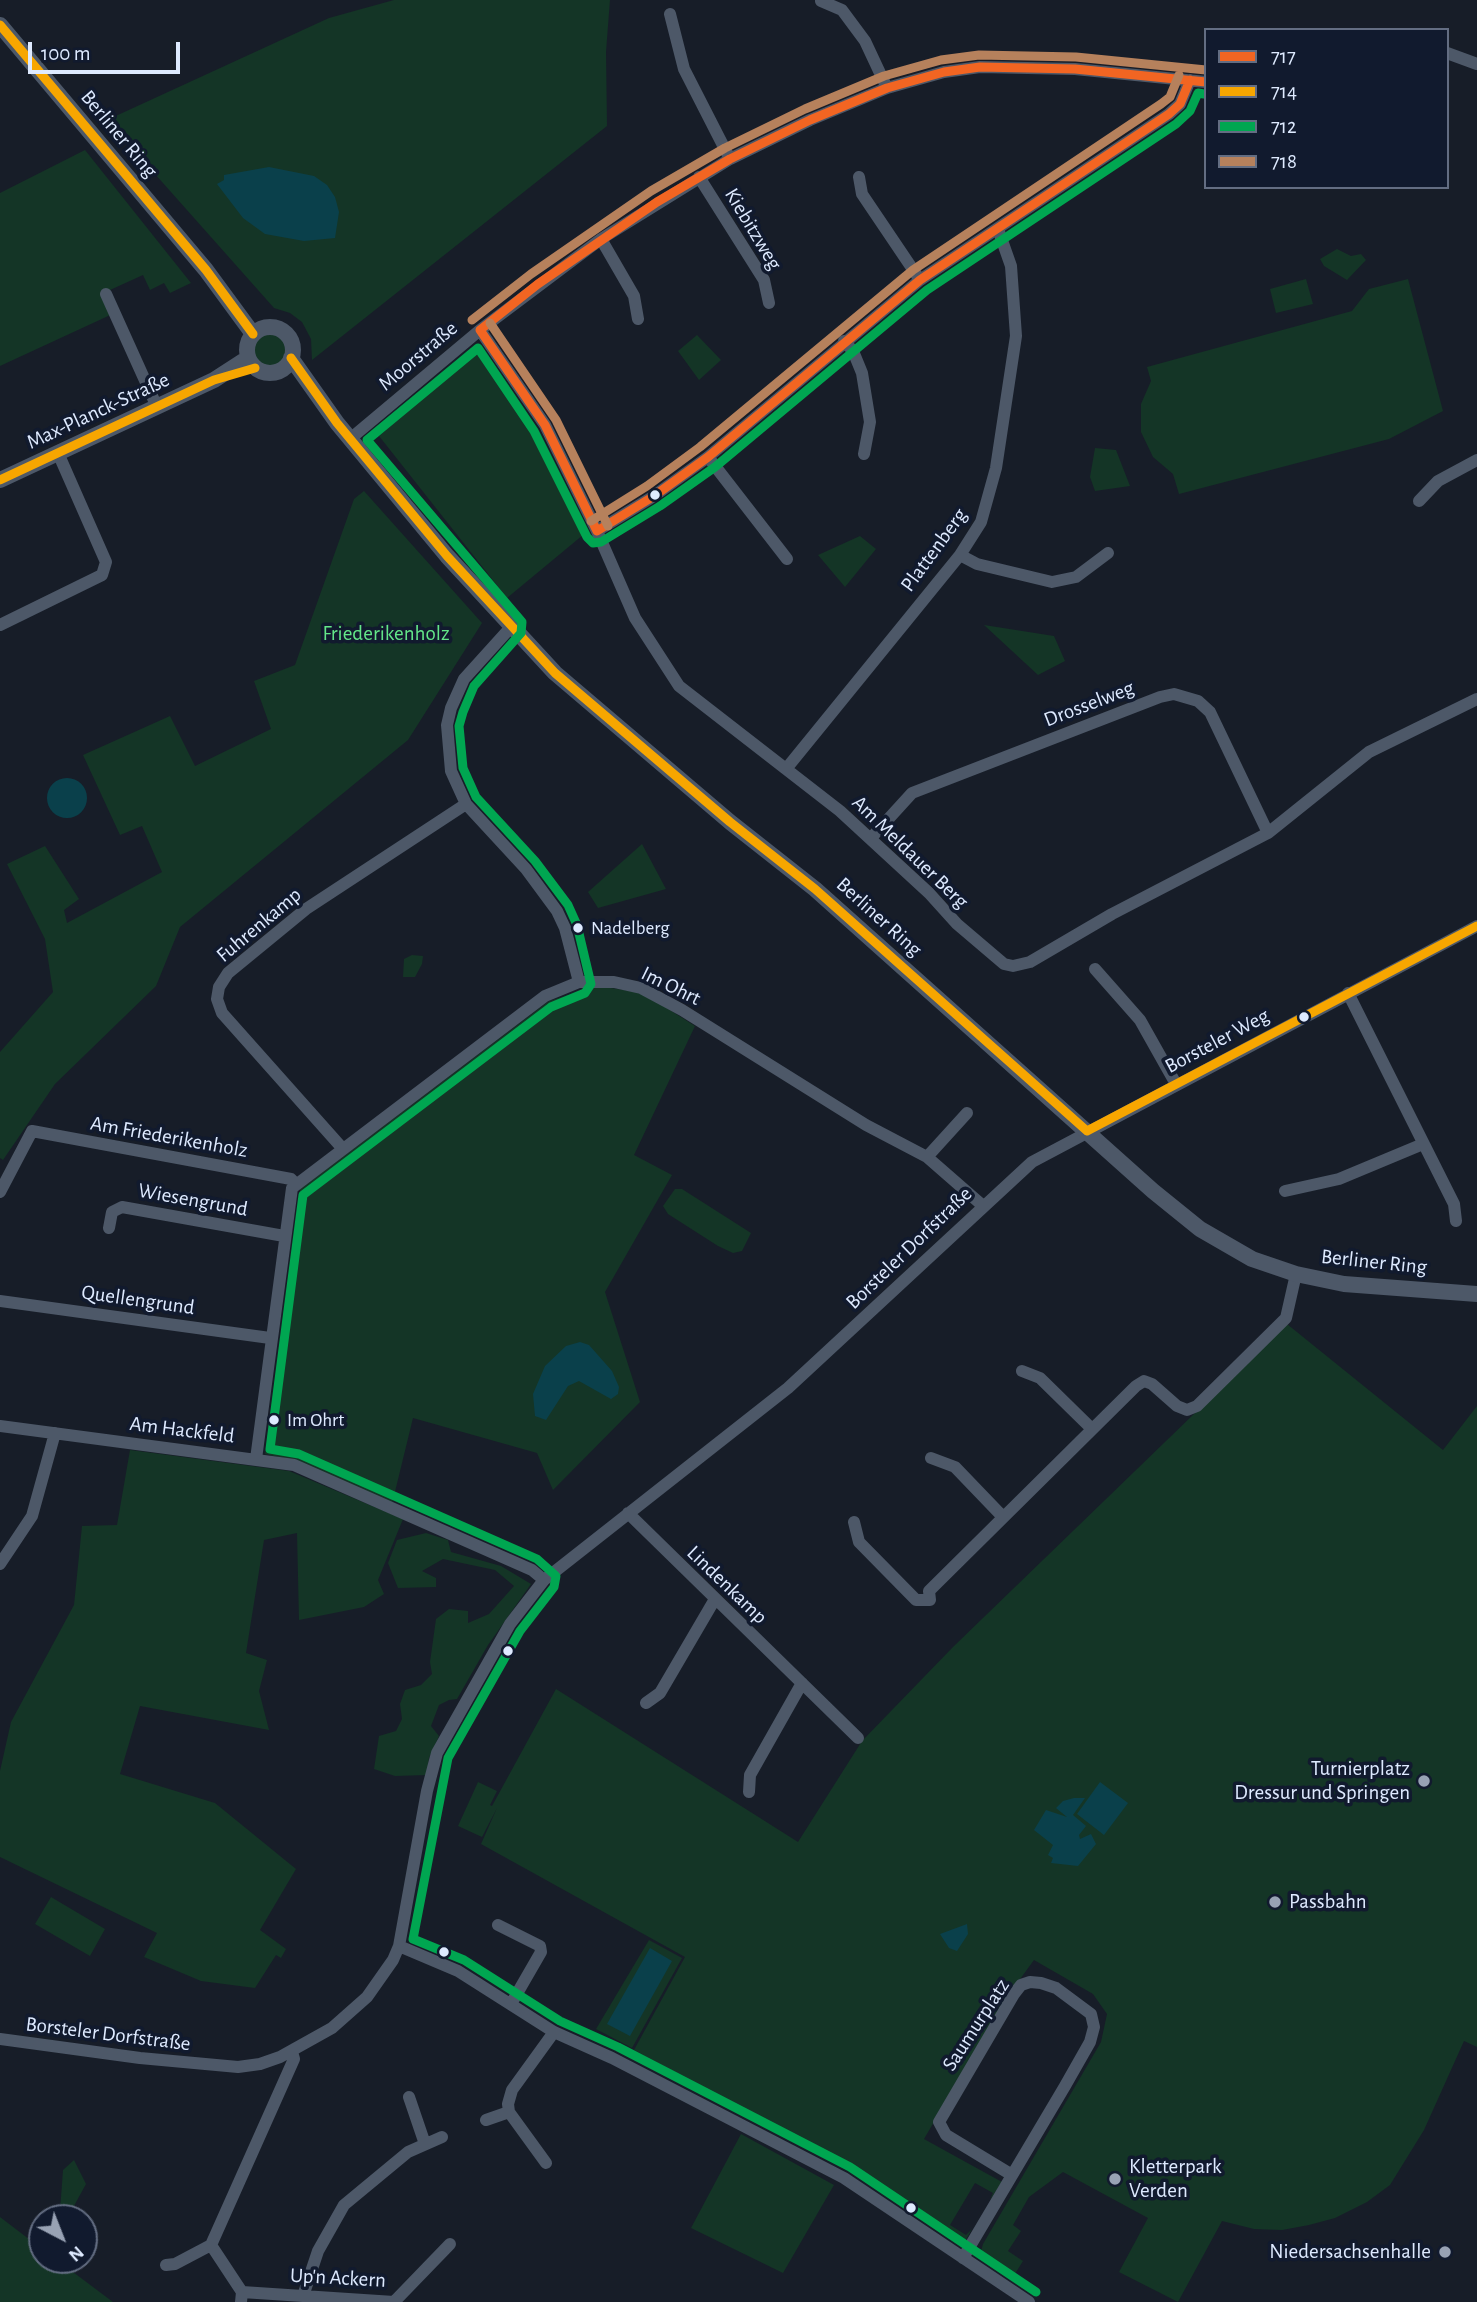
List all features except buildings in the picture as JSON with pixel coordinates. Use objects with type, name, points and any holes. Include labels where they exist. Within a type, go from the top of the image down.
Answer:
[{"type":"street","points":[[821,1],[842,10],[865,41],[887,88]]},
{"type":"street","points":[[670,14],[684,69],[730,159]]},
{"type":"street","name":"Berliner Ring","points":[[0,25],[260,331]]},
{"type":"street","points":[[1449,54],[1477,64]]},
{"type":"street","name":"Moorstraße","points":[[350,439],[480,330],[600,239],[730,159],[810,120],[887,88],[944,72],[980,66],[1075,69],[1204,82]]},
{"type":"street","points":[[597,531],[654,496],[708,457],[920,280],[1169,114],[1180,104],[1190,80]]},
{"type":"street","name":"Kiebitzweg","points":[[699,177],[764,280],[769,303]]},
{"type":"street","points":[[859,177],[862,194],[920,280]]},
{"type":"street","name":"Plattenberg","points":[[786,769],[960,555],[981,522],[990,494],[1016,336],[1012,266],[998,229]]},
{"type":"street","points":[[600,239],[634,296],[638,319]]},
{"type":"street","points":[[106,294],[157,407]]},
{"type":"street","points":[[279,329],[287,335],[292,345],[287,363],[269,373],[252,363],[248,344],[260,331],[279,329]]},
{"type":"street","name":"Am Meldauer Berg","points":[[480,330],[545,425],[597,531],[635,618],[679,686],[871,838],[995,959],[1013,966],[1030,962],[1112,914],[1268,833],[1369,752],[1477,699]]},
{"type":"street","points":[[844,341],[853,351],[862,373],[870,422],[864,454]]},
{"type":"street","name":"Max-Planck-Straße","points":[[0,480],[252,363]]},
{"type":"street","name":"Berliner Ring","points":[[287,363],[511,627],[581,696],[730,822],[815,889],[1200,1229],[1252,1259],[1296,1273],[1344,1283],[1477,1294]]},
{"type":"street","points":[[0,625],[102,575],[106,562],[58,453]]},
{"type":"street","points":[[708,457],[787,559]]},
{"type":"street","points":[[1419,501],[1438,481],[1477,460]]},
{"type":"street","points":[[960,555],[977,564],[1052,582],[1076,577],[1108,553]]},
{"type":"street","points":[[511,627],[464,679],[451,708],[447,747],[451,771],[466,804],[526,869],[557,911],[565,928],[579,982]]},
{"type":"street","name":"Drosselweg","points":[[871,838],[912,793],[1160,697],[1174,694],[1198,701],[1210,712],[1268,833]]},
{"type":"street","name":"Fuhrenkamp","points":[[343,1149],[222,1013],[218,999],[219,987],[228,974],[258,947],[324,895],[466,804]]},
{"type":"street","name":"Borsteler Weg","points":[[1087,1132],[1348,993],[1476,929]]},
{"type":"street","points":[[1095,969],[1140,1020],[1176,1084]]},
{"type":"street","name":"Im Ohrt","points":[[296,1184],[545,996],[579,982],[614,982],[641,988],[682,1010],[866,1125],[927,1157],[982,1205]]},
{"type":"street","points":[[1348,993],[1454,1204],[1456,1221]]},
{"type":"street","points":[[927,1157],[967,1113]]},
{"type":"street","name":"Am Friederikenholz","points":[[0,1192],[32,1131],[291,1179],[296,1184]]},
{"type":"street","name":"Borsteler Dorfstraße","points":[[0,2039],[207,2066],[260,2064],[292,2052],[332,2028],[367,1997],[382,1978],[399,1946],[426,1791],[437,1753],[510,1624],[544,1580],[788,1388],[982,1205],[1032,1162],[1087,1132]]},
{"type":"street","points":[[1285,1191],[1339,1179],[1423,1144]]},
{"type":"street","points":[[256,1459],[289,1194],[296,1184]]},
{"type":"street","name":"Wiesengrund","points":[[109,1228],[112,1212],[122,1207],[284,1236]]},
{"type":"street","points":[[854,1522],[859,1542],[916,1600],[930,1600],[929,1591],[1136,1385],[1144,1381],[1152,1384],[1177,1406],[1187,1409],[1197,1406],[1286,1318],[1296,1273]]},
{"type":"street","name":"Quellengrund","points":[[0,1301],[270,1338]]},
{"type":"street","points":[[1022,1371],[1040,1378],[1092,1429]]},
{"type":"street","name":"Am Hackfeld","points":[[0,1426],[294,1465],[532,1570],[544,1580]]},
{"type":"street","points":[[0,1564],[32,1516],[55,1433]]},
{"type":"street","points":[[931,1458],[955,1467],[1003,1517]]},
{"type":"street","name":"Lindenkamp","points":[[628,1513],[858,1738]]},
{"type":"street","points":[[646,1703],[660,1693],[715,1599]]},
{"type":"street","points":[[749,1792],[750,1775],[802,1683]]},
{"type":"street","points":[[498,1925],[540,1946],[541,1952],[511,2004]]},
{"type":"street","points":[[399,1946],[458,1971],[554,2032],[612,2057],[844,2178],[1029,2302]]},
{"type":"street","name":"Saumurplatz","points":[[963,2258],[1079,2063],[1094,2027],[1091,2014],[1056,1988],[1041,1983],[1021,1985],[1014,1994],[939,2122],[946,2135],[1012,2175]]},
{"type":"street","points":[[546,2163],[509,2112],[512,2090],[554,2032]]},
{"type":"street","points":[[166,2265],[175,2264],[211,2245],[294,2059],[292,2052]]},
{"type":"street","points":[[409,2097],[425,2144]]},
{"type":"street","points":[[486,2120],[509,2112]]},
{"type":"street","points":[[303,2297],[318,2251],[344,2205],[408,2152],[442,2137]]},
{"type":"street","name":"Up'n Ackern","points":[[242,2297],[394,2302],[450,2244]]},
{"type":"street","points":[[211,2245],[242,2297]]},
{"type":"green space","points":[[394,0],[610,0],[606,52],[607,126],[312,360],[311,339],[302,322],[290,313],[274,308],[107,120],[329,18]]},
{"type":"green space","points":[[85,150],[191,283],[170,293],[164,283],[150,290],[143,275],[110,290],[119,311],[0,366],[0,193]]},
{"type":"green space","points":[[1337,249],[1351,256],[1361,254],[1366,260],[1347,280],[1324,266],[1320,259]]},
{"type":"green space","points":[[1306,279],[1313,304],[1276,313],[1270,289]]},
{"type":"green space","points":[[1408,279],[1443,411],[1389,439],[1179,494],[1173,474],[1153,457],[1141,432],[1141,404],[1151,381],[1147,367],[1352,311],[1369,289]]},
{"type":"green space","points":[[269,330],[283,336],[289,350],[283,364],[269,370],[255,364],[249,350],[255,336]]},
{"type":"green space","points":[[697,335],[721,360],[699,380],[678,351]]},
{"type":"green space","points":[[478,350],[541,437],[589,530],[507,598],[379,436]]},
{"type":"green space","points":[[1095,448],[1116,450],[1130,486],[1095,491],[1090,477]]},
{"type":"green space","name":"Friederikenholz","points":[[364,491],[482,623],[408,740],[180,927],[156,986],[55,1084],[3,1160],[0,1158],[0,1052],[53,992],[45,939],[7,864],[45,846],[79,899],[64,910],[67,923],[162,872],[142,826],[120,835],[83,755],[170,716],[195,766],[271,729],[254,681],[295,665],[354,499]]},
{"type":"green space","points":[[860,536],[876,549],[845,587],[818,555]]},
{"type":"green space","points":[[984,625],[1054,636],[1065,661],[1038,675]]},
{"type":"green space","points":[[642,844],[666,889],[598,908],[588,892]]},
{"type":"green space","points":[[412,955],[423,956],[422,964],[415,977],[403,977],[404,959]]},
{"type":"green space","points":[[598,986],[643,993],[695,1026],[634,1155],[672,1175],[605,1292],[640,1402],[553,1490],[537,1453],[413,1418],[392,1504],[291,1460],[265,1454],[300,1189],[549,1001]]},
{"type":"green space","points":[[675,1189],[682,1189],[751,1233],[742,1251],[733,1253],[718,1246],[668,1214],[663,1206]]},
{"type":"green space","points":[[1287,1324],[1443,1450],[1477,1406],[1477,2047],[1464,2041],[1424,2130],[1390,2185],[1367,2202],[1335,2218],[1309,2225],[1282,2230],[1254,2229],[1222,2221],[1178,2302],[1119,2272],[1148,2218],[1063,2172],[1029,2197],[1013,2225],[1021,2231],[1008,2251],[1023,2261],[1013,2277],[980,2255],[983,2244],[1101,2042],[1107,2014],[1093,1994],[1034,1960],[1007,1997],[924,2139],[1002,2182],[990,2200],[993,2193],[975,2183],[950,2225],[966,2235],[972,2229],[963,2245],[893,2197],[894,2192],[880,2183],[634,2050],[685,1957],[481,1844],[497,1808],[482,1837],[458,1826],[478,1782],[497,1791],[490,1805],[492,1806],[556,1689],[798,1842],[862,1741],[953,1647]]},
{"type":"green space","points":[[130,1450],[289,1471],[403,1519],[378,1580],[384,1594],[364,1607],[299,1620],[297,1533],[264,1540],[246,1653],[267,1660],[259,1691],[269,1730],[140,1706],[120,1774],[215,1803],[296,1869],[260,1930],[286,1949],[281,1958],[276,1955],[255,1988],[201,1981],[144,1957],[157,1933],[0,1857],[0,1771],[11,1722],[74,1605],[82,1526],[117,1525]]},
{"type":"green space","points":[[426,1533],[448,1540],[451,1552],[501,1566],[531,1584],[488,1645],[457,1699],[439,1705],[431,1726],[439,1736],[429,1758],[427,1775],[395,1776],[374,1769],[379,1736],[396,1731],[402,1719],[400,1704],[405,1690],[421,1685],[432,1674],[430,1662],[436,1619],[449,1609],[468,1611],[468,1623],[489,1614],[514,1586],[495,1570],[443,1559],[422,1571],[436,1578],[436,1587],[398,1588],[388,1563],[397,1540]]},
{"type":"green space","points":[[51,1897],[105,1929],[90,1956],[35,1924]]},
{"type":"green space","points":[[649,1940],[682,1958],[632,2048],[596,2029]]},
{"type":"green space","points":[[741,2134],[834,2185],[783,2273],[691,2228]]},
{"type":"green space","points":[[74,2160],[86,2184],[75,2204],[61,2204],[63,2170]]},
{"type":"green space","points":[[0,2217],[28,2238],[28,2274],[76,2274],[113,2302],[0,2302]]},
{"type":"water","points":[[269,167],[314,176],[327,185],[335,197],[339,212],[335,238],[304,241],[265,234],[243,218],[217,184],[224,180],[224,175]]},
{"type":"water","points":[[67,778],[75,779],[81,784],[86,790],[86,806],[81,812],[75,817],[67,818],[59,817],[53,812],[48,806],[47,798],[48,790],[53,784],[59,779]]},
{"type":"water","points":[[580,1342],[589,1345],[612,1371],[619,1387],[618,1394],[611,1399],[579,1381],[568,1386],[546,1420],[535,1416],[533,1394],[545,1366],[566,1346]]},
{"type":"water","points":[[1100,1782],[1128,1803],[1104,1835],[1077,1814]]},
{"type":"water","points":[[1085,1798],[1073,1815],[1086,1826],[1079,1835],[1080,1839],[1091,1834],[1096,1844],[1078,1866],[1051,1863],[1053,1858],[1048,1855],[1053,1845],[1034,1830],[1046,1810],[1067,1817],[1056,1808],[1063,1801]]},
{"type":"water","points":[[967,1924],[968,1934],[957,1951],[949,1948],[940,1934]]},
{"type":"water","points":[[650,1948],[672,1961],[630,2036],[607,2024]]},
{"type":"transit line","name":"714","points":[[0,25],[206,270],[253,334]]},
{"type":"transit line","name":"718","points":[[472,320],[531,274],[651,191],[725,148],[805,109],[884,76],[941,60],[979,55],[1076,57],[1204,70]]},
{"type":"transit line","name":"717","points":[[480,330],[538,284],[657,202],[730,159],[810,120],[887,88],[944,72],[980,67],[1075,69],[1204,82]]},
{"type":"transit line","name":"718","points":[[591,521],[647,486],[700,447],[913,270],[1161,104],[1170,97],[1179,75]]},
{"type":"transit line","name":"717","points":[[597,531],[654,496],[708,457],[920,280],[1169,114],[1180,104],[1190,80]]},
{"type":"transit line","name":"712","points":[[1036,2292],[850,2167],[618,2047],[560,2021],[464,1960],[413,1939],[448,1758],[520,1631],[554,1587],[556,1576],[537,1559],[299,1454],[270,1449],[303,1195],[551,1007],[585,993],[591,984],[577,925],[568,905],[535,861],[476,797],[463,768],[459,726],[463,712],[474,686],[521,633],[522,622],[367,440],[478,348],[534,431],[587,537],[593,543],[601,542],[660,506],[715,467],[927,290],[1176,124],[1190,111],[1198,93],[1204,94]]},
{"type":"transit line","name":"718","points":[[490,323],[556,420],[608,526]]},
{"type":"transit line","name":"717","points":[[480,330],[545,425],[597,531]]},
{"type":"transit line","name":"714","points":[[291,358],[337,423],[447,556],[555,673],[730,822],[815,889],[1087,1131]]},
{"type":"transit line","name":"714","points":[[0,480],[214,380],[255,368]]},
{"type":"transit line","name":"714","points":[[1087,1131],[1477,926]]},
{"type":"place","name":"Nadelberg","points":[[578,928]]},
{"type":"place","name":"Im Ohrt","points":[[274,1420]]},
{"type":"place","name":"Turnierplatz Dressur und Springen","points":[[1424,1781]]},
{"type":"place","name":"Passbahn","points":[[1275,1902]]},
{"type":"place","name":"Kletterpark Verden","points":[[1115,2179]]},
{"type":"place","name":"Niedersachsenhalle","points":[[1445,2252]]}]
